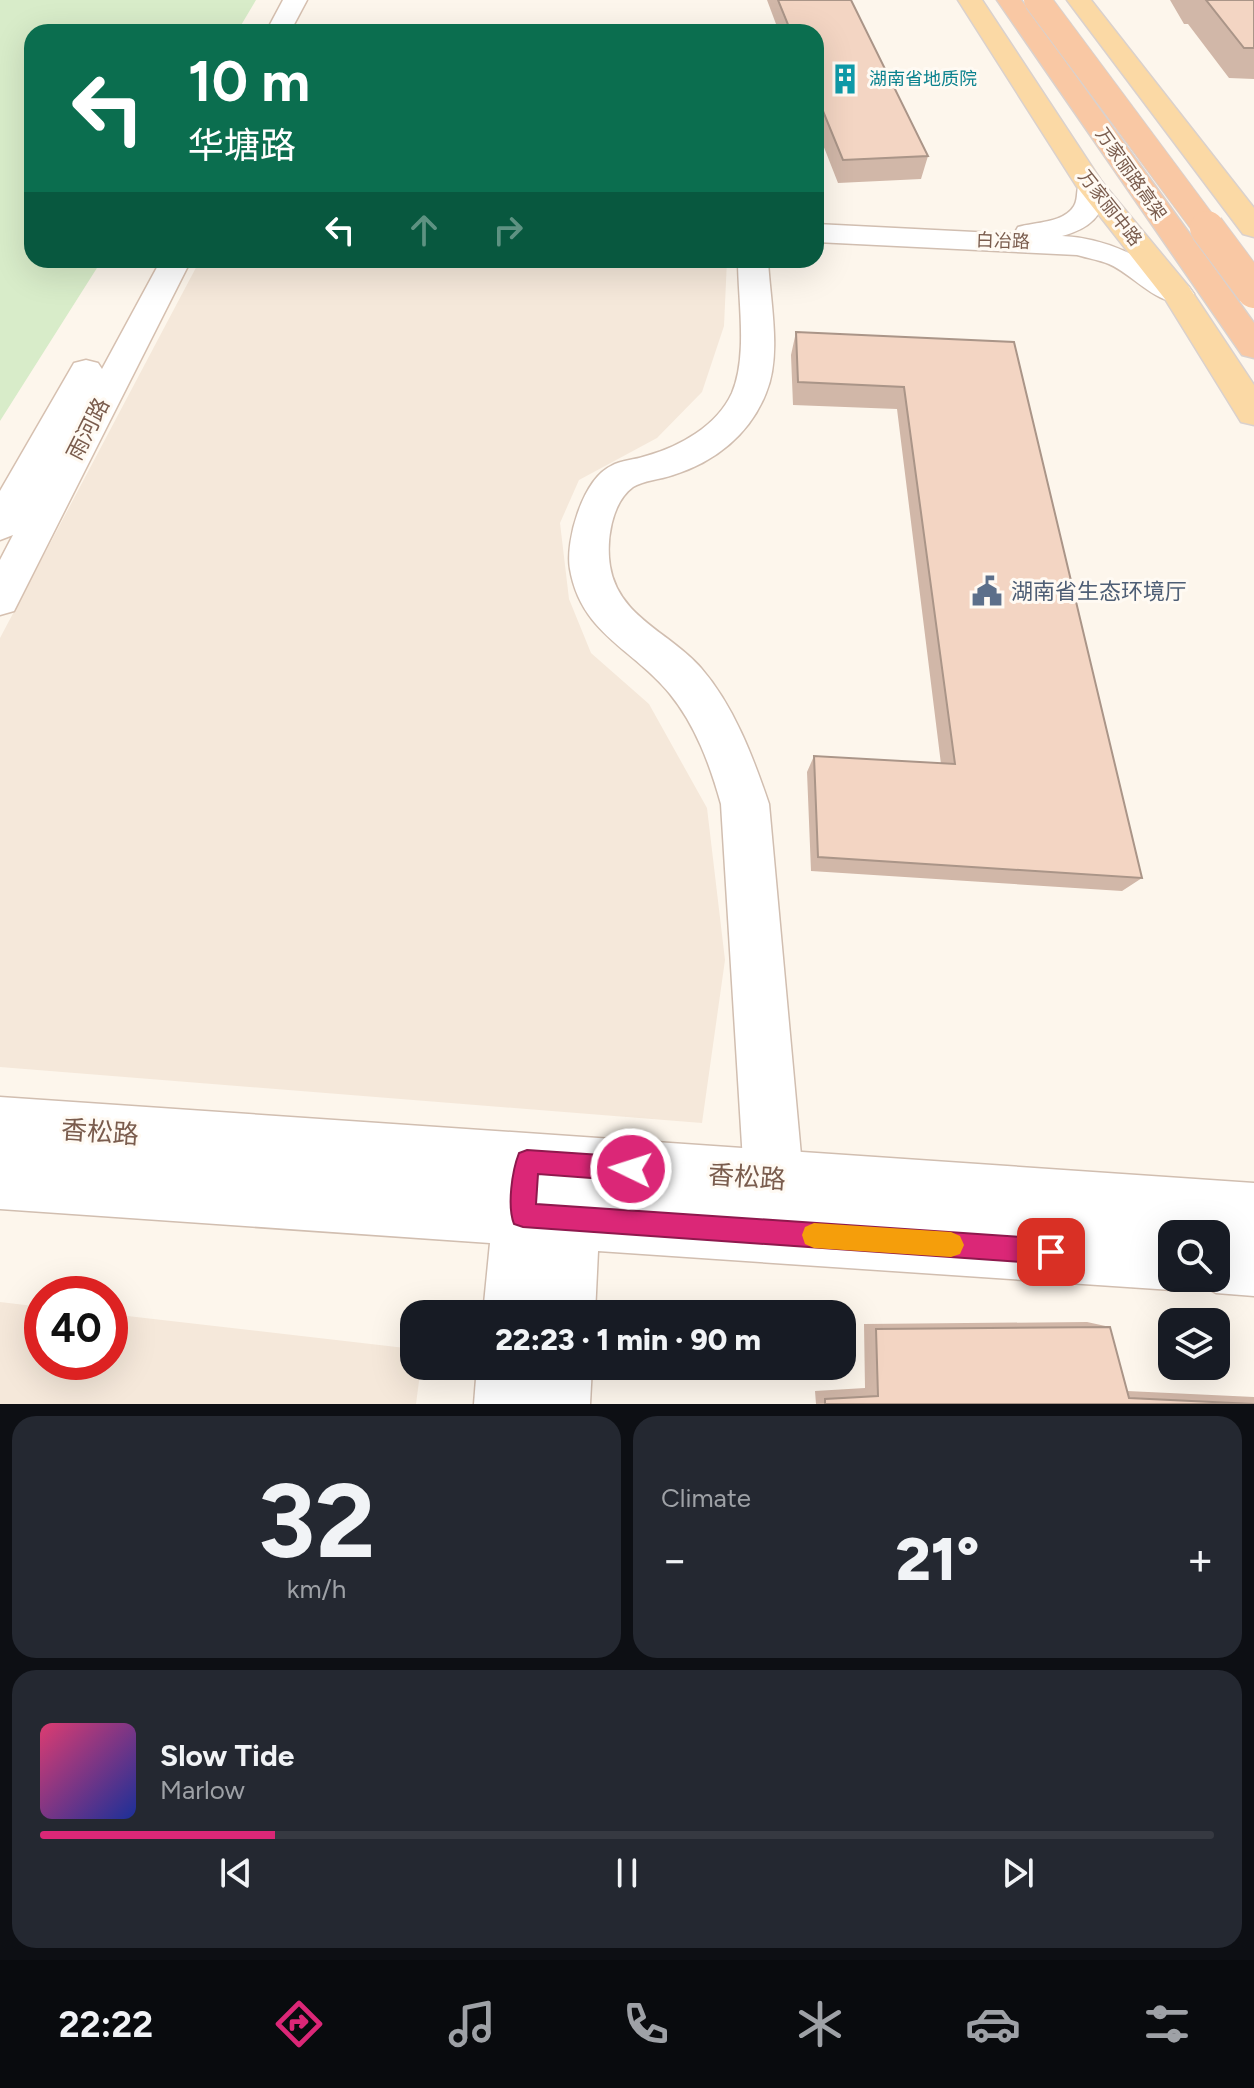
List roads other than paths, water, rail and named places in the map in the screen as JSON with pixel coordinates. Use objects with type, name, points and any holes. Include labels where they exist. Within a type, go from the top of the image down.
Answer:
[{"type":"highway","name":"万家丽路高架","points":[[1009,0],[1254,347]]},
{"type":"highway","name":"万家丽路高架","points":[[1037,0],[1254,291]]},
{"type":"main road","name":"万家丽中路","points":[[970,0],[1091,187],[1178,294],[1254,413]]},
{"type":"main road","points":[[1079,0],[1243,207],[1254,228]]},
{"type":"street","points":[[282,24],[295,0]]},
{"type":"street","points":[[303,24],[314,0]]},
{"type":"street","name":"白冶路","points":[[824,225],[1026,234],[1050,231],[1083,217],[1093,198],[1091,187]]},
{"type":"street","name":"白冶路","points":[[824,233],[1079,246],[1121,258],[1178,294]]},
{"type":"street","name":"雨河路","points":[[0,525],[143,268]]},
{"type":"street","name":"雨河路","points":[[0,599],[172,268]]},
{"type":"street","points":[[753,268],[756,368],[745,405],[728,427],[693,452],[647,471],[621,476],[597,506],[587,543],[593,583],[603,604],[618,623],[661,655],[686,682],[714,724],[736,775],[750,835],[775,1206]]},
{"type":"street","name":"香松路","points":[[0,1125],[549,1190],[775,1206],[1254,1213]]},
{"type":"street","name":"香松路","points":[[0,1180],[549,1190]]},
{"type":"street","points":[[518,1300],[549,1190]]},
{"type":"street","points":[[549,1190],[562,1300]]},
{"type":"street","name":"香松路","points":[[775,1206],[1158,1258]]},
{"type":"street","points":[[1230,1264],[1254,1266]]},
{"type":"street","points":[[506,1404],[508,1380]]},
{"type":"street","points":[[558,1404],[559,1380]]},
{"type":"place","name":"湖南省地质院","points":[[845,79]]},
{"type":"place","name":"湖南省生态环境厅","points":[[987,591]]}]
